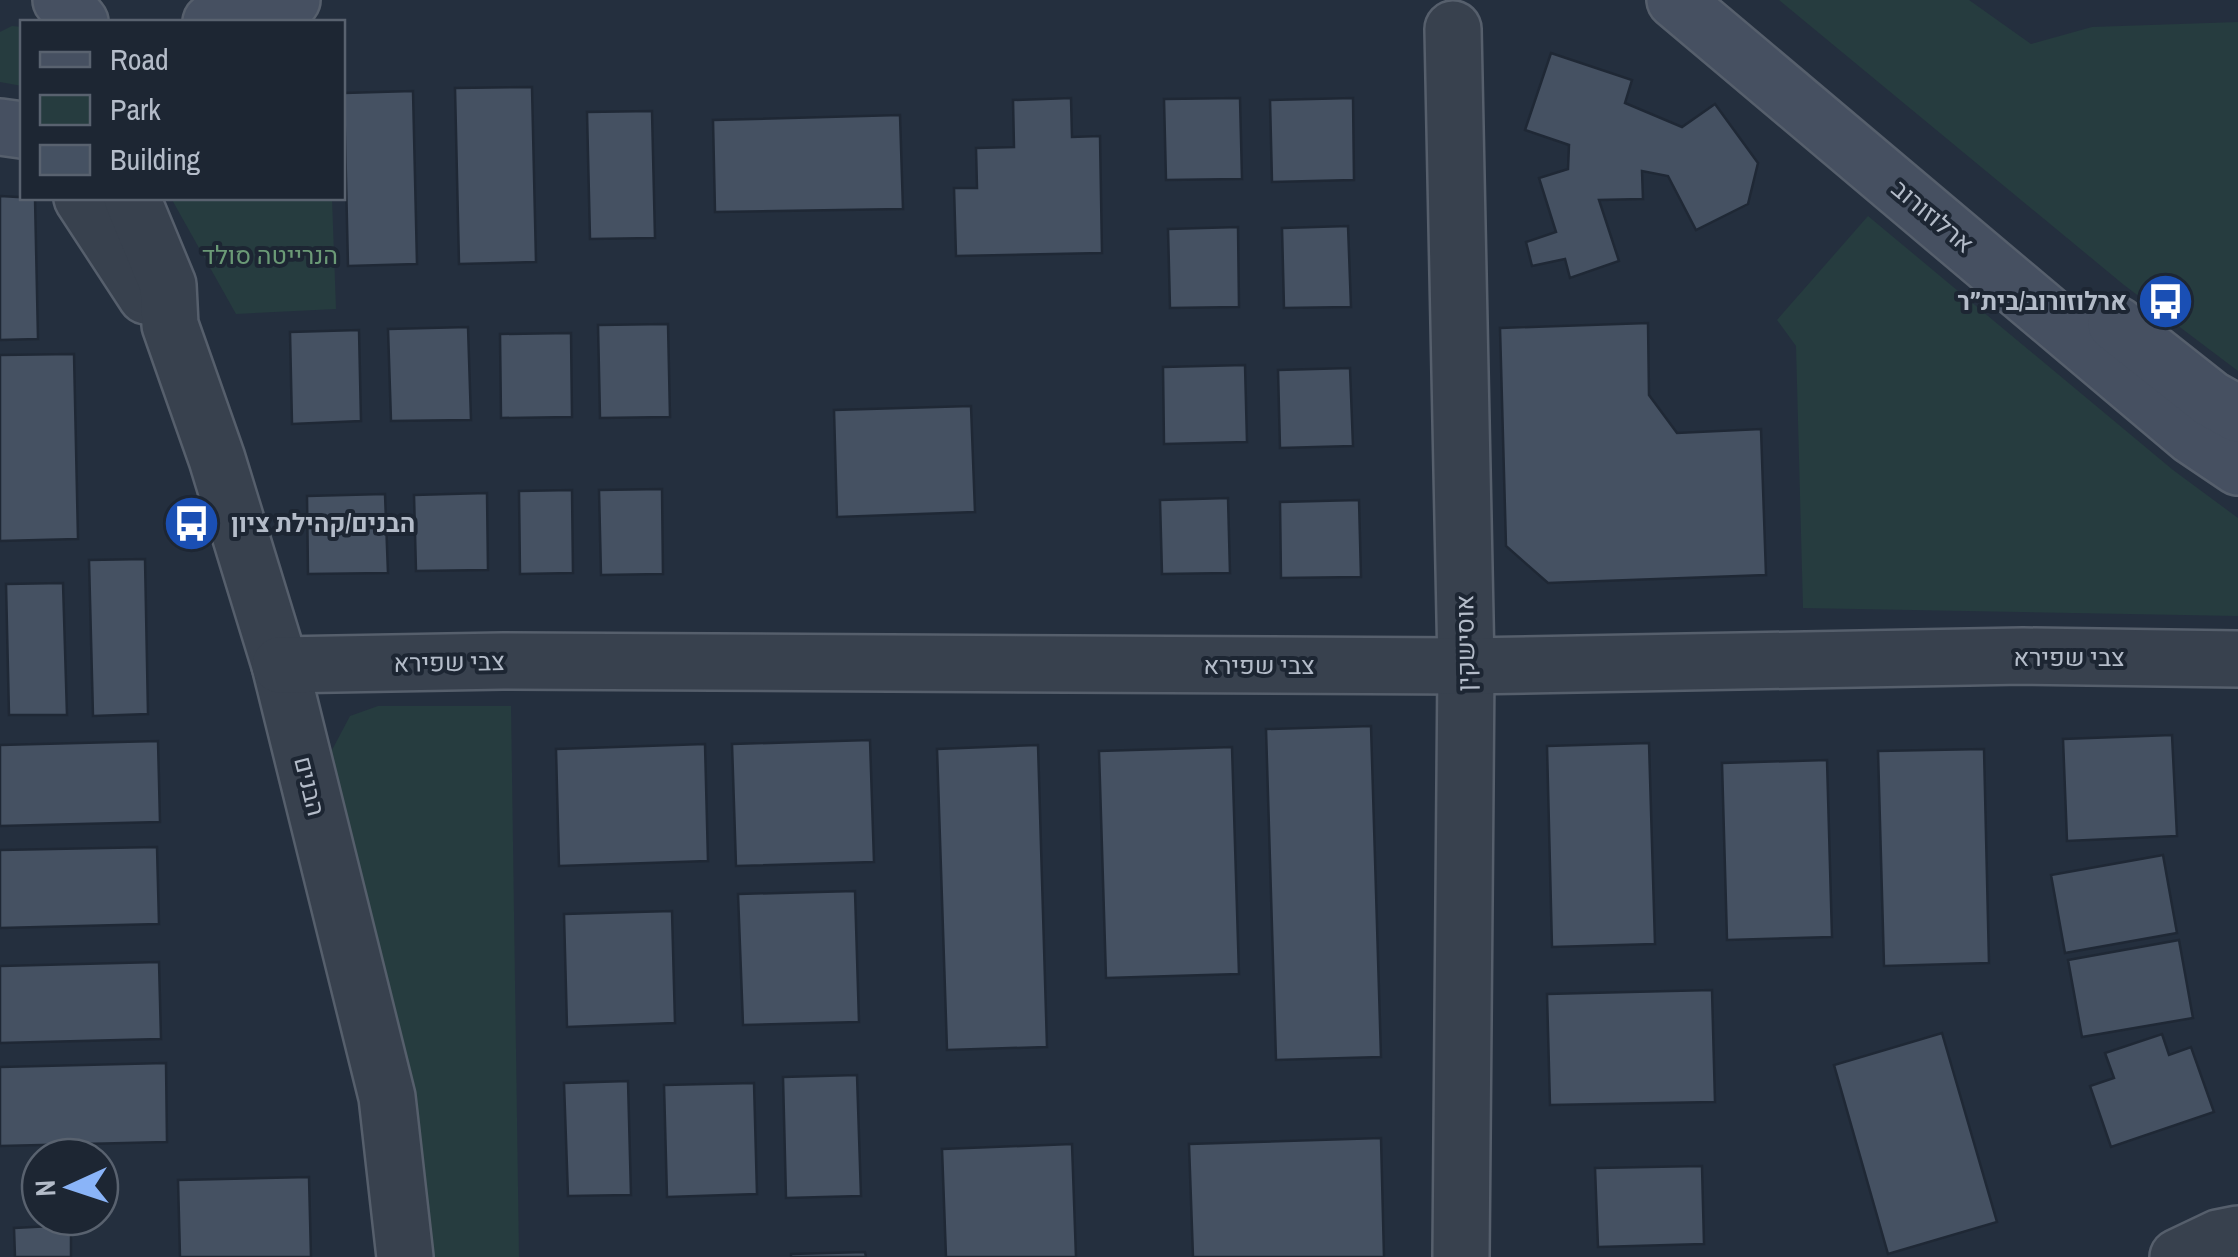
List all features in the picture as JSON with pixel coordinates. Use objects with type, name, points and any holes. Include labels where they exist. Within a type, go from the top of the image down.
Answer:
[{"type":"main road","points":[[60,0],[78,20]]},
{"type":"main road","points":[[225,20],[266,14],[292,0]]},
{"type":"main road","name":"ארלוזורוב","points":[[1675,0],[2192,436],[2238,466]]},
{"type":"main road","name":"ארלוזורוב","points":[[1734,0],[2108,318],[2211,399],[2238,414]]},
{"type":"street","name":"אוסישקין","points":[[1453,29],[1466,666],[1462,1257]]},
{"type":"street","name":"הבנים","points":[[83,200],[170,326]]},
{"type":"street","name":"הבנים","points":[[133,200],[168,284],[170,326],[217,459],[280,665],[387,1097],[405,1257]]},
{"type":"street","name":"צבי שפירא","points":[[280,665],[523,661],[1466,666],[2022,656],[2238,659]]},
{"type":"street","points":[[2178,1257],[2218,1238],[2238,1234]]},
{"type":"green space","points":[[1779,0],[1969,0],[2031,44],[2092,27],[2238,22],[2238,371],[2124,285]]},
{"type":"green space","points":[[20,27],[20,86],[0,82],[0,32]]},
{"type":"green space","name":"הנרייטה סולד","points":[[172,200],[332,200],[336,309],[236,314]]},
{"type":"green space","points":[[1868,216],[2173,470],[2238,518],[2238,616],[1803,608],[1796,346],[1777,320]]},
{"type":"green space","points":[[378,706],[511,706],[519,1257],[423,1257],[332,783],[332,750],[350,716]]},
{"type":"building","points":[[1551,53],[1632,80],[1625,103],[1682,127],[1715,104],[1758,163],[1748,204],[1696,230],[1668,176],[1642,171],[1643,199],[1599,200],[1619,261],[1570,278],[1565,259],[1532,266],[1526,242],[1556,232],[1539,178],[1568,169],[1569,145],[1525,130]]},
{"type":"building","points":[[532,87],[536,262],[459,264],[455,88]]},
{"type":"building","points":[[413,91],[417,264],[348,266],[345,93]]},
{"type":"building","points":[[1071,98],[1072,137],[1100,136],[1102,253],[956,256],[954,188],[977,188],[976,148],[1014,147],[1013,100]]},
{"type":"building","points":[[1240,98],[1242,179],[1166,180],[1164,99]]},
{"type":"building","points":[[1353,98],[1354,180],[1272,182],[1270,100]]},
{"type":"building","points":[[652,111],[655,238],[590,239],[587,112]]},
{"type":"building","points":[[900,115],[903,209],[715,212],[713,120]]},
{"type":"building","points":[[0,196],[35,200],[38,339],[0,340]]},
{"type":"building","points":[[1348,226],[1351,307],[1284,308],[1282,228]]},
{"type":"building","points":[[1238,227],[1239,307],[1170,308],[1168,229]]},
{"type":"building","points":[[1648,323],[1649,395],[1677,433],[1761,429],[1766,575],[1548,583],[1506,546],[1500,328]]},
{"type":"building","points":[[668,324],[670,417],[600,418],[598,325]]},
{"type":"building","points":[[468,327],[471,420],[391,421],[388,329]]},
{"type":"building","points":[[359,330],[361,421],[292,424],[290,332]]},
{"type":"building","points":[[571,333],[572,417],[501,418],[500,334]]},
{"type":"building","points":[[74,354],[78,539],[0,541],[0,355]]},
{"type":"building","points":[[1245,365],[1247,442],[1164,444],[1163,367]]},
{"type":"building","points":[[1350,368],[1353,446],[1280,448],[1278,370]]},
{"type":"building","points":[[971,406],[975,512],[837,517],[834,410]]},
{"type":"building","points":[[662,489],[663,574],[601,575],[599,490]]},
{"type":"building","points":[[572,490],[573,573],[520,574],[519,491]]},
{"type":"building","points":[[487,493],[488,570],[416,571],[414,495]]},
{"type":"building","points":[[385,494],[388,573],[308,574],[307,496]]},
{"type":"building","points":[[1228,498],[1230,573],[1162,574],[1160,500]]},
{"type":"building","points":[[1359,500],[1361,577],[1281,578],[1280,502]]},
{"type":"building","points":[[145,559],[148,714],[93,716],[89,560]]},
{"type":"building","points":[[63,583],[67,715],[9,715],[6,584]]},
{"type":"building","points":[[1371,726],[1381,1057],[1276,1060],[1266,729]]},
{"type":"building","points":[[2172,735],[2177,836],[2067,841],[2063,739]]},
{"type":"building","points":[[870,740],[874,862],[736,866],[732,744]]},
{"type":"building","points":[[158,741],[160,822],[0,826],[0,745]]},
{"type":"building","points":[[1649,743],[1655,944],[1552,947],[1547,746]]},
{"type":"building","points":[[705,744],[708,861],[559,866],[556,749]]},
{"type":"building","points":[[1038,745],[1047,1047],[947,1050],[937,749]]},
{"type":"building","points":[[1232,747],[1239,974],[1106,978],[1099,751]]},
{"type":"building","points":[[1984,749],[1989,963],[1884,966],[1878,751]]},
{"type":"building","points":[[1827,760],[1832,937],[1727,940],[1722,763]]},
{"type":"building","points":[[157,847],[159,924],[0,928],[0,850]]},
{"type":"building","points":[[2163,855],[2177,933],[2065,953],[2051,875]]},
{"type":"building","points":[[855,891],[859,1022],[743,1025],[738,894]]},
{"type":"building","points":[[672,911],[675,1023],[567,1027],[564,914]]},
{"type":"building","points":[[2179,940],[2193,1018],[2082,1037],[2068,960]]},
{"type":"building","points":[[159,962],[161,1039],[0,1043],[0,966]]},
{"type":"building","points":[[1712,990],[1715,1102],[1550,1105],[1547,994]]},
{"type":"building","points":[[1942,1033],[1997,1222],[1888,1254],[1834,1065]]},
{"type":"building","points":[[2162,1034],[2169,1055],[2191,1047],[2214,1112],[2111,1147],[2090,1086],[2114,1078],[2105,1053]]},
{"type":"building","points":[[166,1063],[167,1142],[120,1143],[120,1137],[20,1137],[20,1146],[0,1146],[0,1067]]},
{"type":"building","points":[[857,1075],[861,1196],[786,1198],[783,1077]]},
{"type":"building","points":[[628,1081],[631,1195],[568,1196],[564,1083]]},
{"type":"building","points":[[754,1083],[757,1194],[667,1197],[664,1085]]},
{"type":"building","points":[[1381,1138],[1384,1257],[1193,1257],[1189,1144]]},
{"type":"building","points":[[1072,1144],[1076,1257],[946,1257],[942,1149]]},
{"type":"building","points":[[1702,1166],[1704,1244],[1598,1247],[1595,1168]]},
{"type":"building","points":[[309,1177],[311,1257],[180,1257],[178,1180]]},
{"type":"building","points":[[14,1228],[20,1228],[20,1237],[71,1237],[71,1257],[15,1257]]},
{"type":"building","points":[[865,1252],[866,1257],[791,1257],[791,1254]]},
{"type":"place","name":"ארלוזורוב/בית״ר","points":[[2166,301]]},
{"type":"place","name":"הבנים/קהילת ציון","points":[[192,523]]}]
